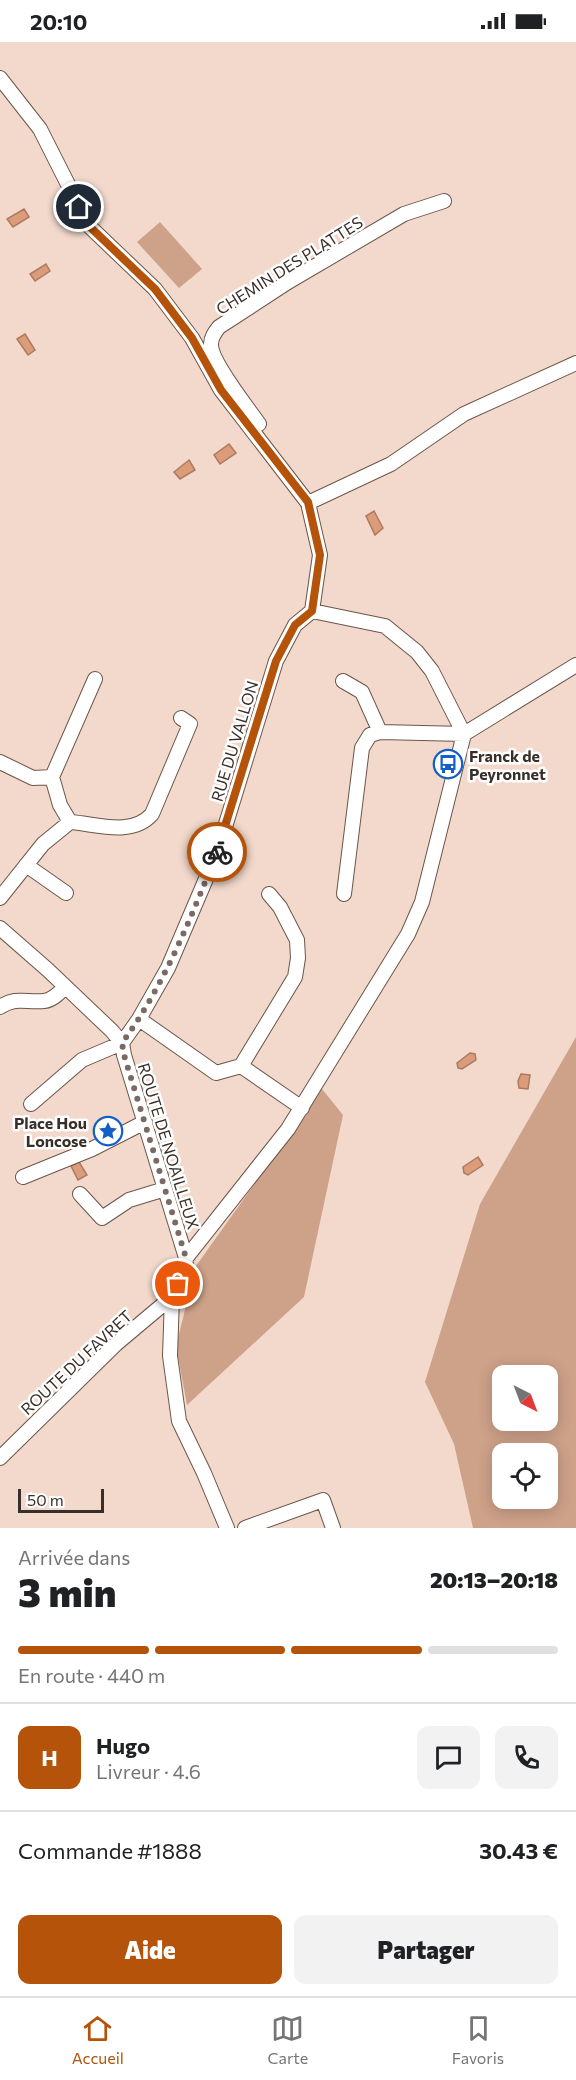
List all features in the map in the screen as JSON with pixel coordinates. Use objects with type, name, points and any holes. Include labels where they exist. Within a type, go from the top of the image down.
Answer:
[{"type":"street","points":[[0,78],[40,129],[89,226],[155,289],[192,338],[221,390],[308,502],[320,555],[312,611],[385,626],[417,652],[432,670],[464,734],[422,902],[408,934],[288,1129],[186,1258]]},
{"type":"street","name":"CHEMIN DES PLATTES","points":[[272,454],[263,430],[216,361],[210,345],[212,336],[219,327],[288,282],[404,214],[444,201]]},
{"type":"street","points":[[308,502],[391,464],[464,414],[576,363]]},
{"type":"street","name":"RUE DU VALLON","points":[[122,1043],[139,1020],[168,968],[217,853],[276,661],[295,625],[312,611]]},
{"type":"street","points":[[344,894],[363,748],[370,735],[380,732],[464,734],[576,665]]},
{"type":"street","points":[[70,822],[60,805],[52,777],[95,679]]},
{"type":"street","points":[[343,681],[362,692],[380,732]]},
{"type":"street","points":[[0,898],[43,844],[70,822],[122,828],[134,827],[148,819],[190,724],[181,718]]},
{"type":"street","points":[[0,762],[33,778],[52,777]]},
{"type":"street","points":[[26,865],[66,893]]},
{"type":"street","points":[[139,1020],[216,1073],[241,1066],[295,977],[298,958],[297,940],[280,906],[269,894]]},
{"type":"street","points":[[0,928],[112,1031],[122,1043],[82,1060],[31,1104]]},
{"type":"street","points":[[0,1007],[8,1002],[33,999],[42,1001],[52,998],[65,987]]},
{"type":"street","name":"ROUTE DE NOAILLEUX","points":[[122,1043],[186,1258]]},
{"type":"street","points":[[241,1066],[302,1108]]},
{"type":"street","points":[[22,1177],[92,1149],[144,1122]]},
{"type":"street","points":[[80,1194],[102,1218],[129,1200],[165,1189]]},
{"type":"street","name":"ROUTE DU FAVRET","points":[[0,1458],[116,1344],[172,1297],[185,1271],[186,1258]]},
{"type":"street","points":[[172,1297],[170,1356],[178,1421],[204,1473],[227,1528]]},
{"type":"street","points":[[245,1528],[323,1500],[333,1528]]},
{"type":"shaded area","points":[[24,209],[29,217],[13,227],[7,219]]},
{"type":"shaded area","points":[[160,222],[202,269],[179,288],[137,242]]},
{"type":"shaded area","points":[[46,264],[50,271],[35,281],[30,274]]},
{"type":"shaded area","points":[[25,334],[35,350],[28,355],[17,339]]},
{"type":"shaded area","points":[[229,444],[236,453],[220,464],[214,455]]},
{"type":"shaded area","points":[[189,460],[195,470],[180,479],[174,472]]},
{"type":"shaded area","points":[[374,511],[383,528],[375,535],[366,516]]},
{"type":"shaded area","points":[[576,1037],[576,1528],[473,1528],[454,1444],[425,1382],[480,1204]]},
{"type":"shaded area","points":[[470,1053],[475,1054],[476,1060],[462,1069],[458,1068],[457,1063]]},
{"type":"shaded area","points":[[521,1074],[530,1075],[528,1089],[519,1088],[518,1081]]},
{"type":"shaded area","points":[[322,1089],[343,1115],[304,1297],[187,1405],[176,1346],[196,1266]]},
{"type":"shaded area","points":[[478,1157],[483,1165],[468,1175],[464,1173],[463,1167]]},
{"type":"shaded area","points":[[79,1162],[87,1175],[78,1180],[71,1166]]},
{"type":"way so far","points":[[178,1284],[185,1271],[186,1258],[122,1043],[139,1020],[168,968],[217,852]]},
{"type":"place","name":"Franck de Peyronnet","points":[[448,764]]},
{"type":"place","name":"Place Hou Loncose","points":[[108,1131]]},
{"type":"route","points":[[79,207],[89,226],[155,289],[192,338],[221,390],[308,502],[320,555],[312,611],[295,625],[276,661],[217,852]]}]
